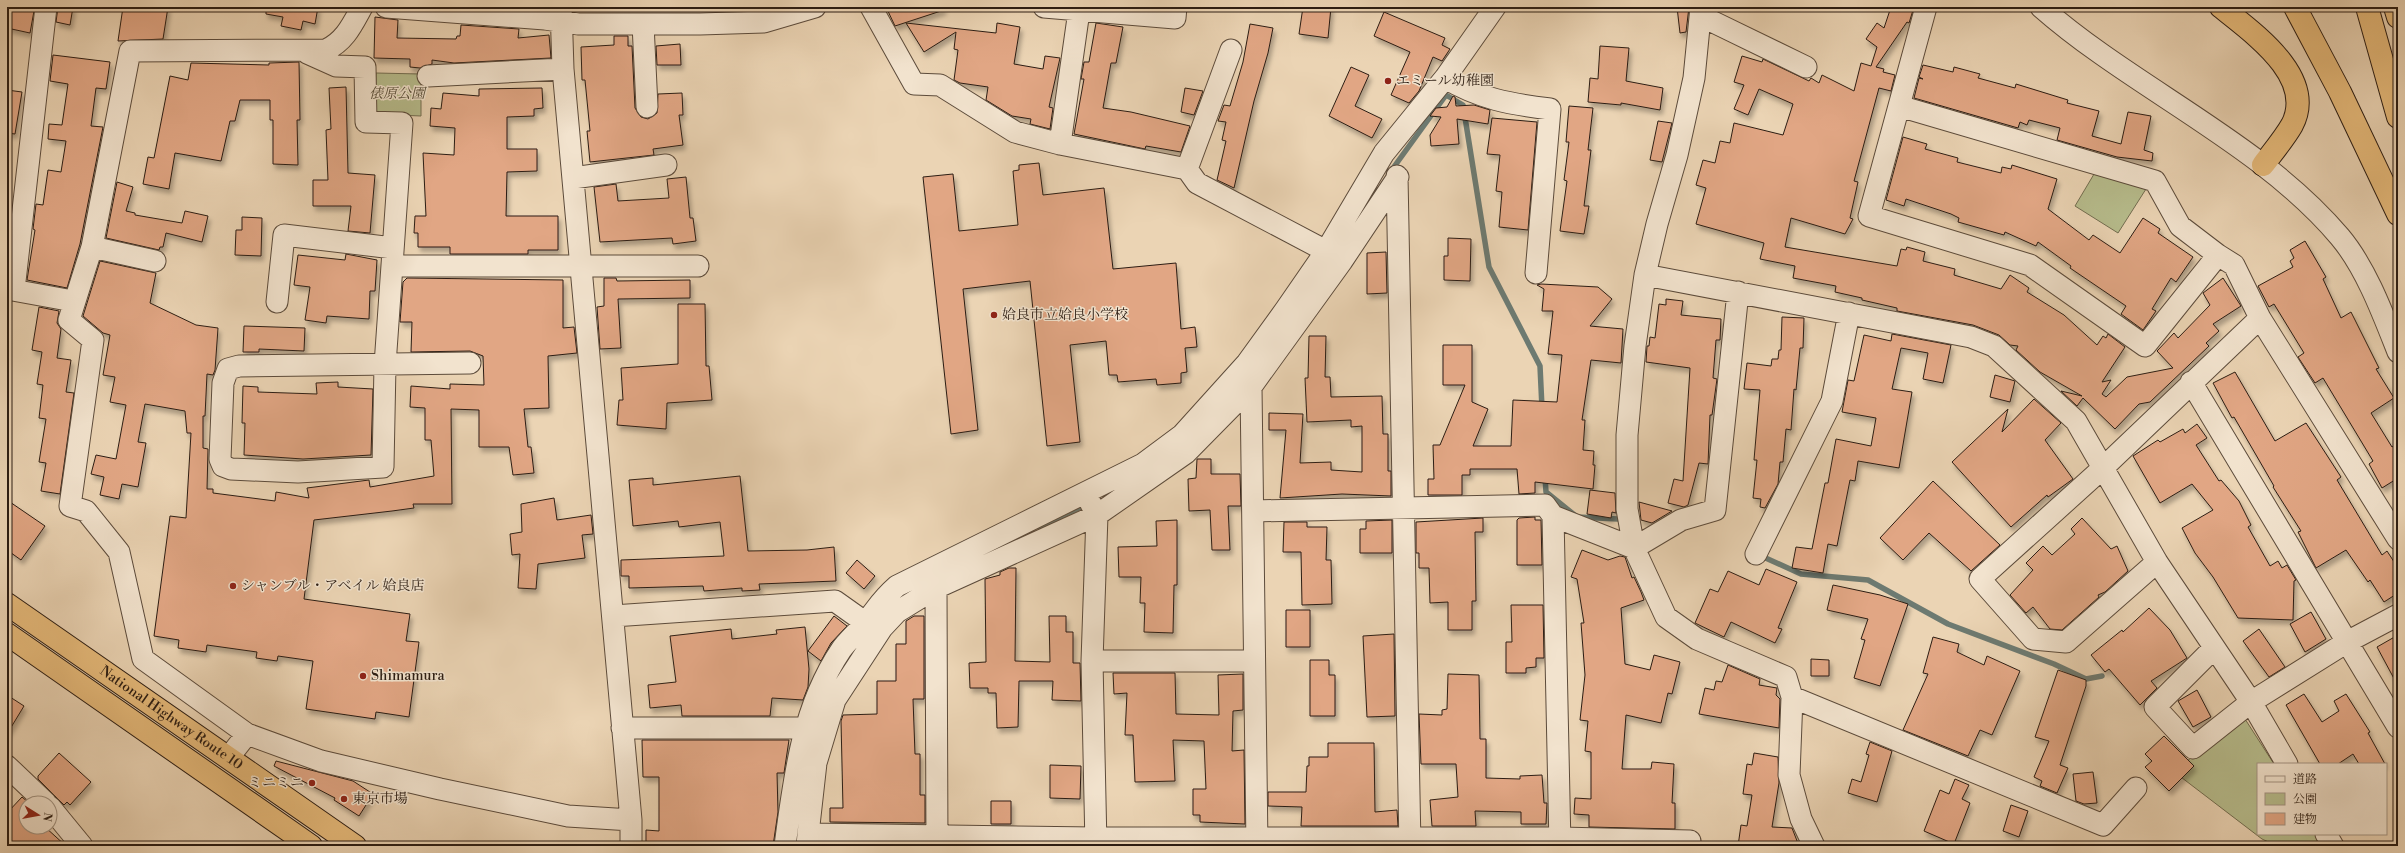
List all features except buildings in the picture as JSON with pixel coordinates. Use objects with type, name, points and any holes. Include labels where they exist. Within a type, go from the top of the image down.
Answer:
[{"type":"highway","points":[[2221,7],[2270,50],[2290,74],[2295,85],[2298,97],[2297,111],[2292,125],[2263,165]]},
{"type":"highway","points":[[2295,7],[2340,92],[2398,214]]},
{"type":"highway","points":[[2367,7],[2398,117]]},
{"type":"highway","points":[[2395,7],[2398,16]]},
{"type":"highway","name":"National Highway Route 10","points":[[7,604],[355,846]]},
{"type":"highway","name":"National Highway Route 10","points":[[7,634],[311,846]]},
{"type":"street","points":[[46,7],[10,290],[73,301]]},
{"type":"street","points":[[362,7],[349,31],[337,45],[326,50],[304,52],[130,50],[92,247],[73,301],[69,320],[93,340],[70,506],[86,511],[118,552],[143,659],[248,734],[320,761],[440,788],[568,816],[631,820]]},
{"type":"street","points":[[386,7],[561,14],[578,24],[643,24],[701,16],[764,22],[815,7]]},
{"type":"street","points":[[871,7],[914,84],[940,85],[1015,132],[1060,144],[1187,169],[1197,182],[1326,251]]},
{"type":"street","points":[[1044,7],[1176,18],[1176,7]]},
{"type":"street","points":[[785,846],[805,728],[815,699],[841,649],[866,622],[880,601],[897,586],[1086,494],[1143,464],[1182,435],[1247,362],[1326,251],[1384,153],[1446,78],[1495,7]]},
{"type":"street","points":[[1926,7],[1869,216],[2030,265],[2145,346],[2218,256]]},
{"type":"street","points":[[2041,7],[2092,48],[2263,165],[2302,198],[2340,237],[2375,294],[2398,352]]},
{"type":"street","points":[[1060,144],[1079,11]]},
{"type":"street","points":[[1806,67],[1701,11],[1692,86],[1677,155],[1657,224],[1645,275],[1635,346],[1626,435],[1627,509],[1634,548],[1666,617],[1697,639],[1786,677],[1792,697],[1789,775],[1801,819],[1814,846]]},
{"type":"street","points":[[561,14],[563,69],[631,820],[631,846]]},
{"type":"street","points":[[643,24],[647,107]]},
{"type":"street","points":[[1187,169],[1231,50]]},
{"type":"street","points":[[304,52],[336,66],[365,67],[366,122],[402,123],[384,365],[383,467],[298,472],[232,469],[223,466],[220,459],[223,383],[228,369],[239,366],[384,365],[470,362]]},
{"type":"street","points":[[428,76],[563,69]]},
{"type":"street","points":[[1446,78],[1468,92],[1513,105],[1550,109],[1536,273]]},
{"type":"street","points":[[1899,106],[2155,181],[2180,226],[2218,256],[2234,265],[2260,318],[2398,539]]},
{"type":"street","points":[[1384,153],[1398,177],[1410,842]]},
{"type":"street","points":[[573,178],[666,165]]},
{"type":"street","points":[[1398,177],[1342,261],[1251,387],[1186,453],[1097,516],[936,588],[897,612],[882,628],[835,700],[816,763],[807,840],[1096,842],[1690,841]]},
{"type":"street","points":[[277,302],[284,235],[392,257],[582,267],[698,266]]},
{"type":"street","points":[[92,247],[155,261]]},
{"type":"street","points":[[1645,275],[1971,337],[1994,346],[2076,421],[2104,467],[2157,562],[2252,702],[2286,763]]},
{"type":"street","points":[[1634,548],[1681,520],[1715,510],[1738,292]]},
{"type":"street","points":[[1756,554],[1832,401],[1848,313]]},
{"type":"street","points":[[2157,562],[2066,642],[2033,639],[1980,579],[2104,467],[2190,382],[2260,318]]},
{"type":"street","points":[[2190,382],[2398,727]]},
{"type":"street","points":[[1251,387],[1257,842]]},
{"type":"street","points":[[1086,494],[1097,516],[1092,662],[1096,842]]},
{"type":"street","points":[[1253,511],[1545,505],[1553,516],[1634,548]]},
{"type":"street","points":[[1553,516],[1560,842]]},
{"type":"street","points":[[936,588],[936,841]]},
{"type":"street","points":[[613,616],[835,601],[866,622]]},
{"type":"street","points":[[2214,648],[2154,707],[2193,748],[2252,702],[2347,642],[2398,615]]},
{"type":"street","points":[[1092,662],[1254,661]]},
{"type":"street","points":[[1792,697],[2103,825],[2136,788]]},
{"type":"street","points":[[622,728],[805,728]]},
{"type":"street","points":[[229,757],[248,734]]},
{"type":"street","points":[[7,766],[38,795]]},
{"type":"street","points":[[58,817],[82,846]]},
{"type":"street","points":[[2327,835],[2333,846]]},
{"type":"green space","name":"俵原公園","points":[[376,73],[421,74],[421,116],[374,114]]},
{"type":"green space","points":[[2103,159],[2153,178],[2118,233],[2075,206]]},
{"type":"green space","points":[[2245,719],[2273,763],[2257,763],[2257,835],[2320,835],[2326,846],[2277,846],[2262,839],[2173,771]]},
{"type":"waterway","points":[[1391,171],[1446,95],[1463,105],[1489,267],[1540,366],[1542,408]]},
{"type":"waterway","points":[[1359,215],[1377,190]]},
{"type":"waterway","points":[[1545,477],[1546,492],[1577,517],[1618,519]]},
{"type":"waterway","points":[[1039,527],[1087,504]]},
{"type":"waterway","points":[[1759,555],[1801,574],[1868,580],[1948,624],[2054,664],[2086,679],[2102,676]]},
{"type":"waterway","points":[[893,603],[915,589]]},
{"type":"waterway","points":[[834,683],[851,654]]},
{"type":"place","name":"エミール幼稚園","points":[[1388,81]]},
{"type":"place","name":"姶良市立姶良小学校","points":[[994,315]]},
{"type":"place","name":"シャンブル・アベイル 姶良店","points":[[233,586]]},
{"type":"place","name":"Shimamura","points":[[363,676]]},
{"type":"place","name":"ミニミニ","points":[[312,783]]},
{"type":"place","name":"東京市場","points":[[344,799]]}]
